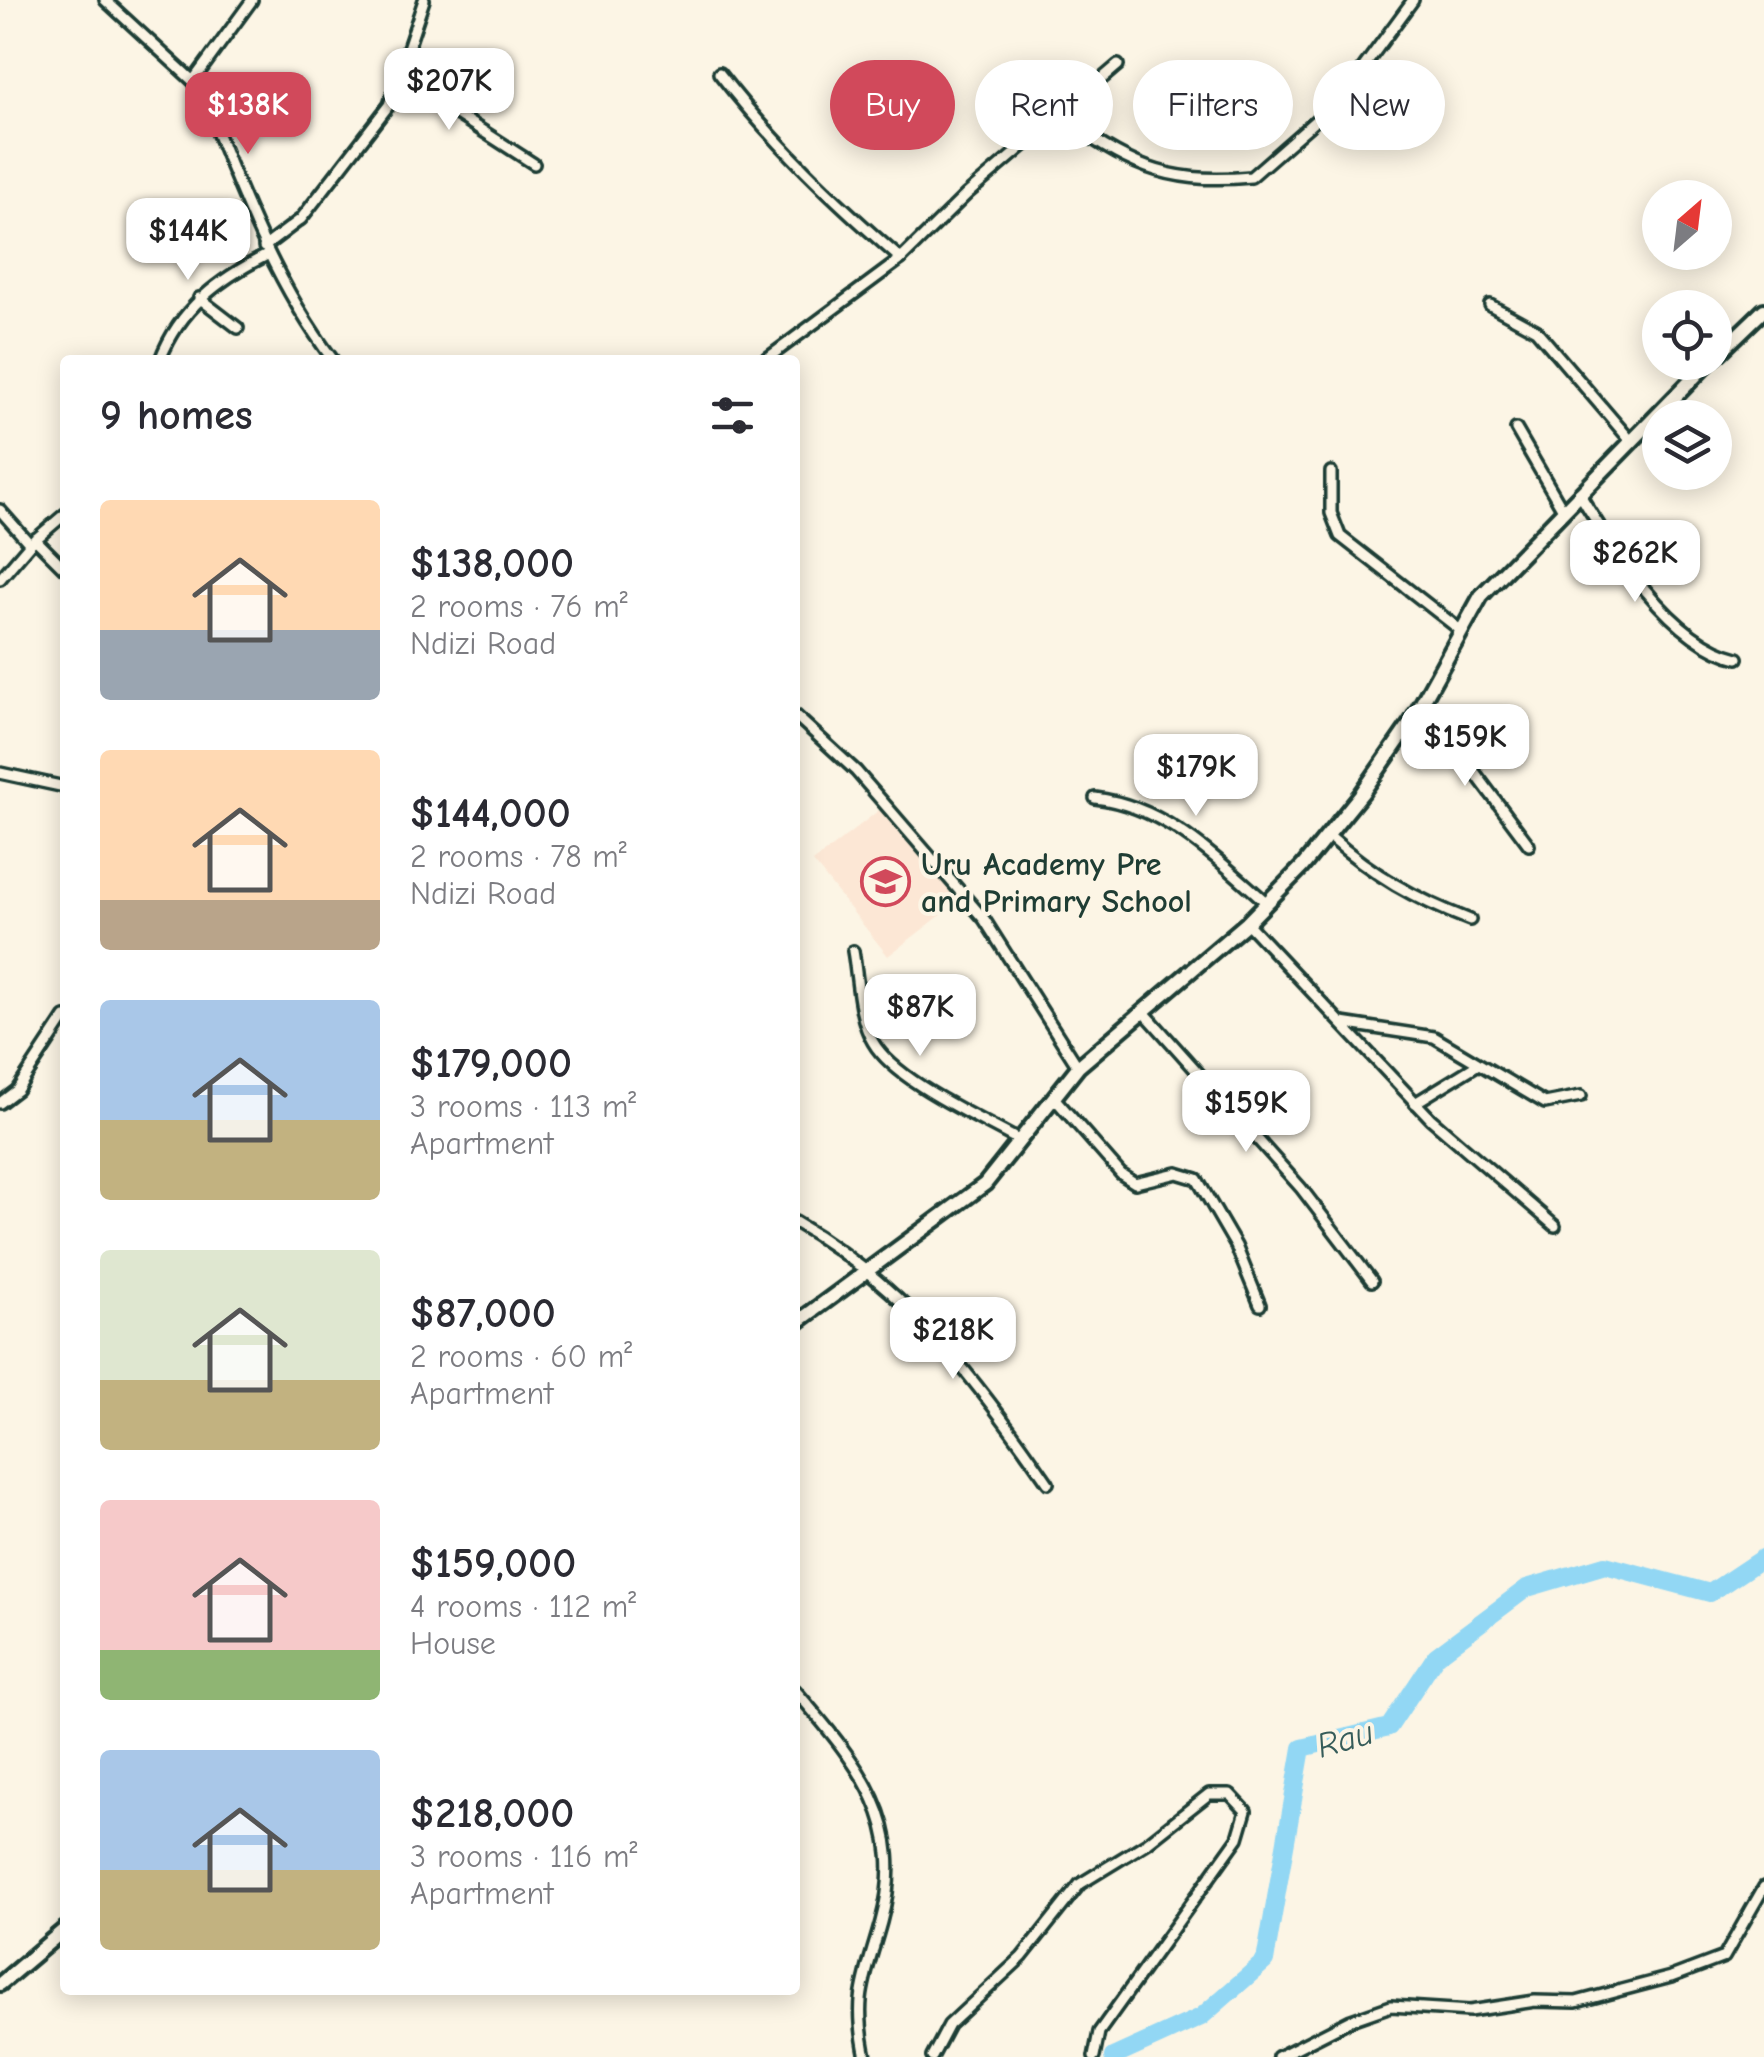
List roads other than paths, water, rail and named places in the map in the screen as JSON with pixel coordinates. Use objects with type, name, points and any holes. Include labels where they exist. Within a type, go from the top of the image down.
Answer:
[{"type":"street","points":[[106,0],[193,82],[266,251],[300,316],[329,355]]},
{"type":"street","points":[[193,82],[252,0]]},
{"type":"street","points":[[162,355],[174,329],[199,298],[266,251],[301,219],[390,105],[424,0]]},
{"type":"street","points":[[1113,149],[1148,170],[1188,178],[1250,177],[1341,98],[1413,0]]},
{"type":"street","points":[[404,56],[437,85],[444,106],[534,164]]},
{"type":"street","points":[[1113,69],[1118,65]]},
{"type":"street","points":[[719,73],[766,134],[816,185],[901,259]]},
{"type":"street","points":[[772,355],[901,259],[1018,150]]},
{"type":"street","points":[[199,298],[238,328]]},
{"type":"street","points":[[1490,305],[1536,330],[1631,441]]},
{"type":"street","points":[[1732,341],[1764,310]]},
{"type":"street","points":[[800,1320],[985,1184],[1056,1100],[1078,1066],[1267,903],[1329,836],[1412,722],[1481,596],[1692,380]]},
{"type":"street","points":[[1516,429],[1563,510]]},
{"type":"street","points":[[1331,472],[1331,513],[1340,536],[1459,630]]},
{"type":"street","points":[[1579,493],[1628,568],[1670,614],[1716,650],[1738,658]]},
{"type":"street","points":[[0,510],[60,565]]},
{"type":"street","points":[[0,579],[33,541],[60,518]]},
{"type":"street","points":[[800,719],[856,771],[977,910],[1078,1066]]},
{"type":"street","points":[[1412,722],[1467,762],[1529,845]]},
{"type":"street","points":[[0,773],[60,785]]},
{"type":"street","points":[[1094,798],[1126,802],[1153,813],[1267,903]]},
{"type":"street","points":[[1329,836],[1382,880],[1414,899],[1470,920]]},
{"type":"street","points":[[1247,922],[1416,1103],[1555,1226]]},
{"type":"street","points":[[853,950],[866,1024],[881,1053],[918,1082],[1020,1141]]},
{"type":"street","points":[[1143,1010],[1301,1188],[1372,1280]]},
{"type":"street","points":[[1342,1023],[1434,1038],[1545,1102],[1581,1096]]},
{"type":"street","points":[[0,1103],[17,1090],[60,1025]]},
{"type":"street","points":[[1416,1103],[1477,1066]]},
{"type":"street","points":[[1056,1100],[1121,1174],[1135,1183],[1177,1173],[1197,1179],[1236,1246],[1260,1305]]},
{"type":"street","points":[[800,1225],[868,1271],[930,1327],[968,1369],[1048,1484]]},
{"type":"street","points":[[800,1696],[869,1784],[887,1836],[887,1893],[857,2006],[866,2057]]},
{"type":"street","points":[[932,2057],[948,2025],[1022,1957],[1080,1884],[1147,1843],[1209,1794],[1230,1794],[1246,1810],[1238,1838],[1099,2032],[1094,2057]]},
{"type":"street","points":[[1278,2057],[1351,2020],[1391,2006],[1470,2012],[1536,2002],[1576,2002],[1672,1977],[1724,1956],[1764,1887]]},
{"type":"street","points":[[0,1984],[60,1933]]},
{"type":"waterway","name":"Rau","points":[[1113,2057],[1201,2017],[1265,1961],[1302,1748],[1389,1727],[1436,1656],[1527,1588],[1605,1565],[1710,1593],[1764,1557]]},
{"type":"place","name":"Uru Academy Pre and Primary School","points":[[886,882]]}]
